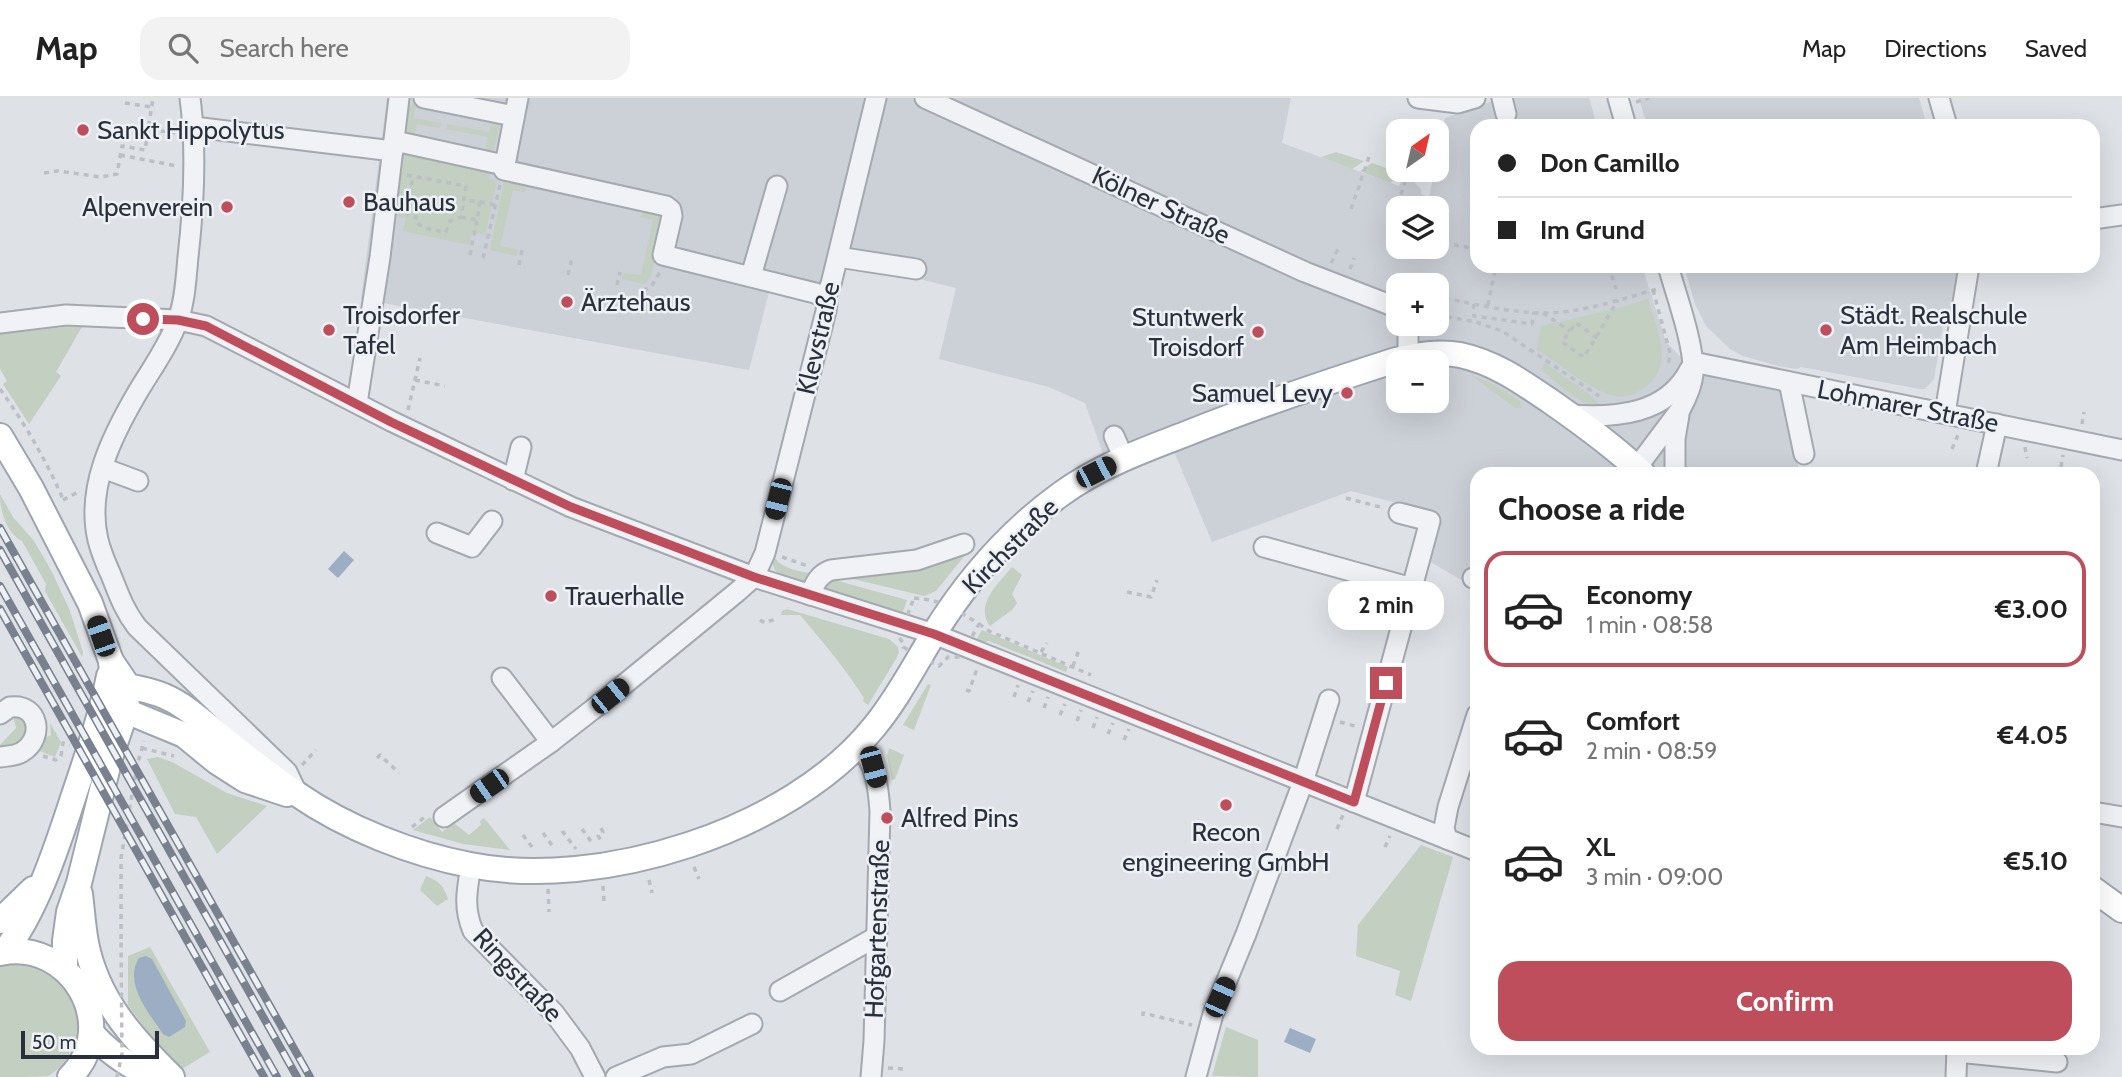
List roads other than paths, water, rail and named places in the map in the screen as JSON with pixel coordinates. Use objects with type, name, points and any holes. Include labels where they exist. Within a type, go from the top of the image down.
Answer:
[{"type":"main road","name":"Kirchstraße","points":[[1449,355],[1486,363],[1517,379],[1570,415],[1631,467]]},
{"type":"main road","name":"Kirchstraße","points":[[298,795],[394,844],[471,866],[521,872],[617,864],[717,835],[780,804],[842,761],[880,720],[934,634],[984,565],[1014,534],[1061,494],[1083,479],[1124,459],[1224,418],[1386,364]]},
{"type":"main road","points":[[12,424],[31,488],[90,603],[111,662],[118,700],[110,758],[79,883],[69,912],[65,970]]},
{"type":"main road","points":[[118,700],[155,692],[181,704],[298,795]]},
{"type":"main road","points":[[118,700],[150,723],[168,727],[184,735],[217,762],[245,780],[272,790],[298,795]]},
{"type":"main road","points":[[2,953],[20,930],[118,700]]},
{"type":"main road","points":[[0,921],[41,882]]},
{"type":"main road","points":[[79,883],[86,944],[104,995],[138,1043],[172,1077]]},
{"type":"main road","points":[[2100,894],[2122,909]]},
{"type":"main road","points":[[2,953],[20,951],[52,960],[77,982],[90,1014],[91,1032],[82,1061],[70,1077]]},
{"type":"main road","points":[[91,1032],[118,1058],[150,1077]]},
{"type":"street","points":[[190,98],[195,151],[190,239],[178,320],[111,440],[103,461],[96,496],[98,538],[121,604],[146,637],[287,772],[298,795]]},
{"type":"street","points":[[357,402],[380,257],[399,98]]},
{"type":"street","points":[[424,98],[516,107],[504,167]]},
{"type":"street","name":"Klevstraße","points":[[754,577],[765,553],[826,311],[825,298],[838,257],[876,98]]},
{"type":"street","name":"Kölner Straße","points":[[925,98],[1305,272],[1386,303]]},
{"type":"street","points":[[1418,98],[1467,101]]},
{"type":"street","points":[[1618,98],[1624,119]]},
{"type":"street","points":[[1939,98],[1945,119]]},
{"type":"street","points":[[194,127],[394,146],[504,167],[666,206],[671,210],[672,216],[663,256],[751,276],[825,298]]},
{"type":"street","points":[[751,276],[777,186]]},
{"type":"street","points":[[2100,218],[2122,215]]},
{"type":"street","points":[[838,257],[915,269]]},
{"type":"street","points":[[1945,413],[1968,273]]},
{"type":"street","points":[[1640,467],[1680,410],[1690,388],[1693,362],[1670,275]]},
{"type":"street","points":[[0,323],[66,315],[178,320],[206,326],[391,422],[571,507],[754,577],[934,634],[1470,848]]},
{"type":"street","points":[[1570,415],[1620,415],[1643,410],[1679,386],[1693,362]]},
{"type":"street","name":"Lohmarer Straße","points":[[1693,362],[2122,450]]},
{"type":"street","points":[[1788,382],[1804,454]]},
{"type":"street","points":[[1675,467],[1675,439],[1680,410]]},
{"type":"street","points":[[1988,467],[1997,424]]},
{"type":"street","points":[[1114,436],[1124,459]]},
{"type":"street","points":[[513,480],[521,447]]},
{"type":"street","points":[[103,468],[138,481]]},
{"type":"street","points":[[1354,802],[1430,521],[1399,513]]},
{"type":"street","points":[[438,533],[472,547],[492,521]]},
{"type":"street","name":"Kirchstraße","points":[[810,595],[823,572],[849,566],[917,560],[964,544]]},
{"type":"street","points":[[1264,547],[1412,589]]},
{"type":"street","points":[[444,817],[551,742],[670,648],[754,577]]},
{"type":"street","points":[[502,678],[551,742]]},
{"type":"street","points":[[1196,1077],[1208,1029],[1303,782],[1329,700]]},
{"type":"street","points":[[0,714],[10,707],[24,708],[33,716],[37,729],[31,744],[24,751],[0,757]]},
{"type":"street","points":[[1447,839],[1444,828],[1448,807],[1470,737]]},
{"type":"street","name":"Hofgartenstraße","points":[[859,744],[870,760],[878,786],[880,811],[871,1077]]},
{"type":"street","points":[[2100,813],[2122,817]]},
{"type":"street","name":"Ringstraße","points":[[471,866],[466,905],[473,931],[561,1021],[580,1048],[595,1077]]},
{"type":"street","points":[[780,991],[876,937]]},
{"type":"street","points":[[616,1077],[663,1057],[691,1054],[752,1024]]},
{"type":"street","points":[[1955,1077],[1957,1055]]},
{"type":"street","points":[[1999,1055],[2057,1062]]},
{"type":"water","points":[[344,551],[354,560],[338,578],[328,569]]},
{"type":"water","points":[[146,956],[152,959],[186,1021],[185,1027],[169,1037],[163,1034],[151,1017],[136,987],[135,968],[139,958]]},
{"type":"water","points":[[1290,1028],[1316,1039],[1310,1053],[1284,1042]]},
{"type":"railway","points":[[0,528],[310,1077]]},
{"type":"railway","points":[[0,550],[297,1077]]},
{"type":"railway","points":[[0,586],[277,1077]]},
{"type":"railway","points":[[0,609],[264,1077]]},
{"type":"place","name":"Sankt Hippolytus","points":[[83,130]]},
{"type":"place","name":"Bauhaus","points":[[349,202]]},
{"type":"place","name":"Alpenverein","points":[[227,207]]},
{"type":"place","name":"Ärztehaus","points":[[567,302]]},
{"type":"place","name":"Troisdorfer Tafel","points":[[329,330]]},
{"type":"place","name":"Städt. Realschule Am Heimbach","points":[[1826,330]]},
{"type":"place","name":"Stuntwerk Troisdorf","points":[[1258,332]]},
{"type":"place","name":"Samuel Levy","points":[[1347,393]]},
{"type":"place","name":"Trauerhalle","points":[[551,596]]},
{"type":"place","name":"Recon engineering GmbH","points":[[1226,805]]},
{"type":"place","name":"Alfred Pins","points":[[887,818]]}]
